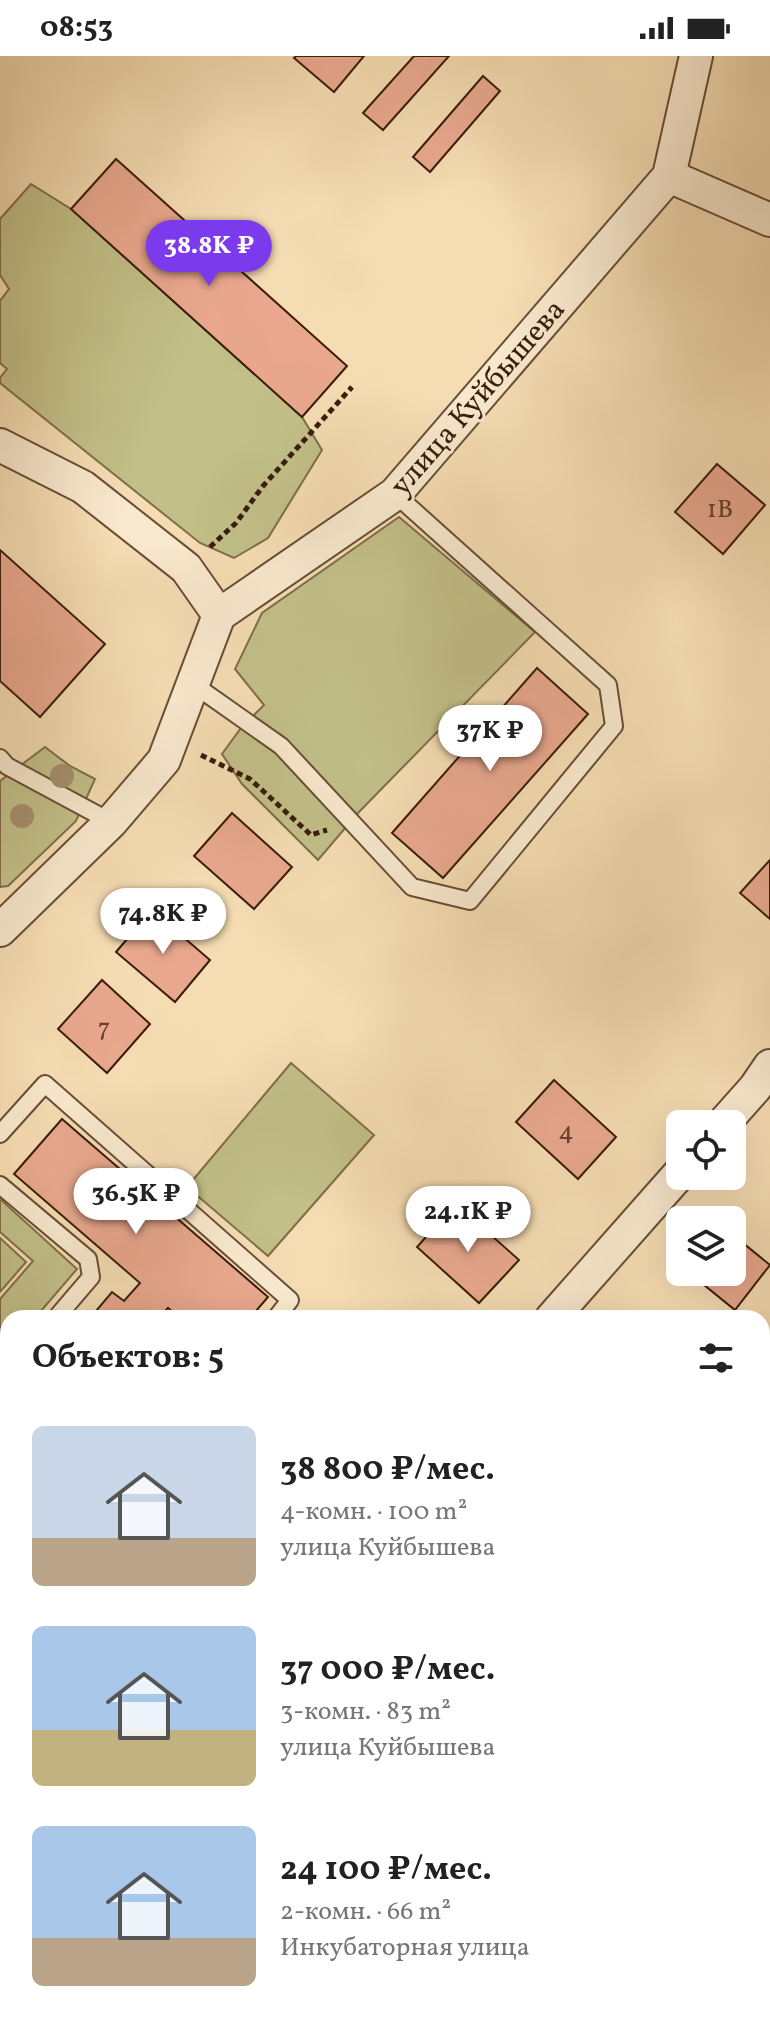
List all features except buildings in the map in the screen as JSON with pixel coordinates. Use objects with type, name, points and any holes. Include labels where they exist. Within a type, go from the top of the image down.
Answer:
[{"type":"street","points":[[696,56],[669,176],[770,220]]},
{"type":"street","name":"улица Куйбышева","points":[[219,615],[395,494],[669,176]]},
{"type":"street","points":[[0,445],[83,487],[186,568],[219,615],[164,760],[111,822],[0,930]]},
{"type":"street","points":[[735,1110],[770,1066]]},
{"type":"street","points":[[559,1310],[666,1189]]},
{"type":"lane","points":[[193,684],[281,746],[412,887],[470,901],[614,726],[608,685],[395,494]]},
{"type":"lane","points":[[0,758],[7,766],[111,822]]},
{"type":"lane","points":[[0,1134],[45,1084],[290,1300],[282,1310]]},
{"type":"lane","points":[[0,1185],[88,1259],[91,1277],[63,1310]]},
{"type":"path","points":[[186,568],[236,523],[263,486],[352,387]]},
{"type":"path","points":[[171,740],[250,779],[311,835],[351,822]]},
{"type":"shaded area","points":[[31,184],[71,209],[302,417],[322,450],[268,538],[234,558],[200,543],[0,383],[7,369],[0,363],[0,301],[9,289],[0,275],[0,219]]},
{"type":"shaded area","points":[[399,517],[535,632],[358,813],[318,860],[242,784],[222,754],[241,728],[264,705],[235,669],[262,613]]},
{"type":"shaded area","points":[[45,747],[70,766],[95,779],[76,821],[8,886],[0,887],[0,781]]},
{"type":"shaded area","points":[[291,1063],[374,1135],[268,1256],[187,1187]]},
{"type":"shaded area","points":[[0,1199],[77,1269],[42,1310],[0,1310],[0,1299],[33,1261],[0,1232]]},
{"type":"shaded area","points":[[0,1238],[26,1262],[0,1292]]}]
